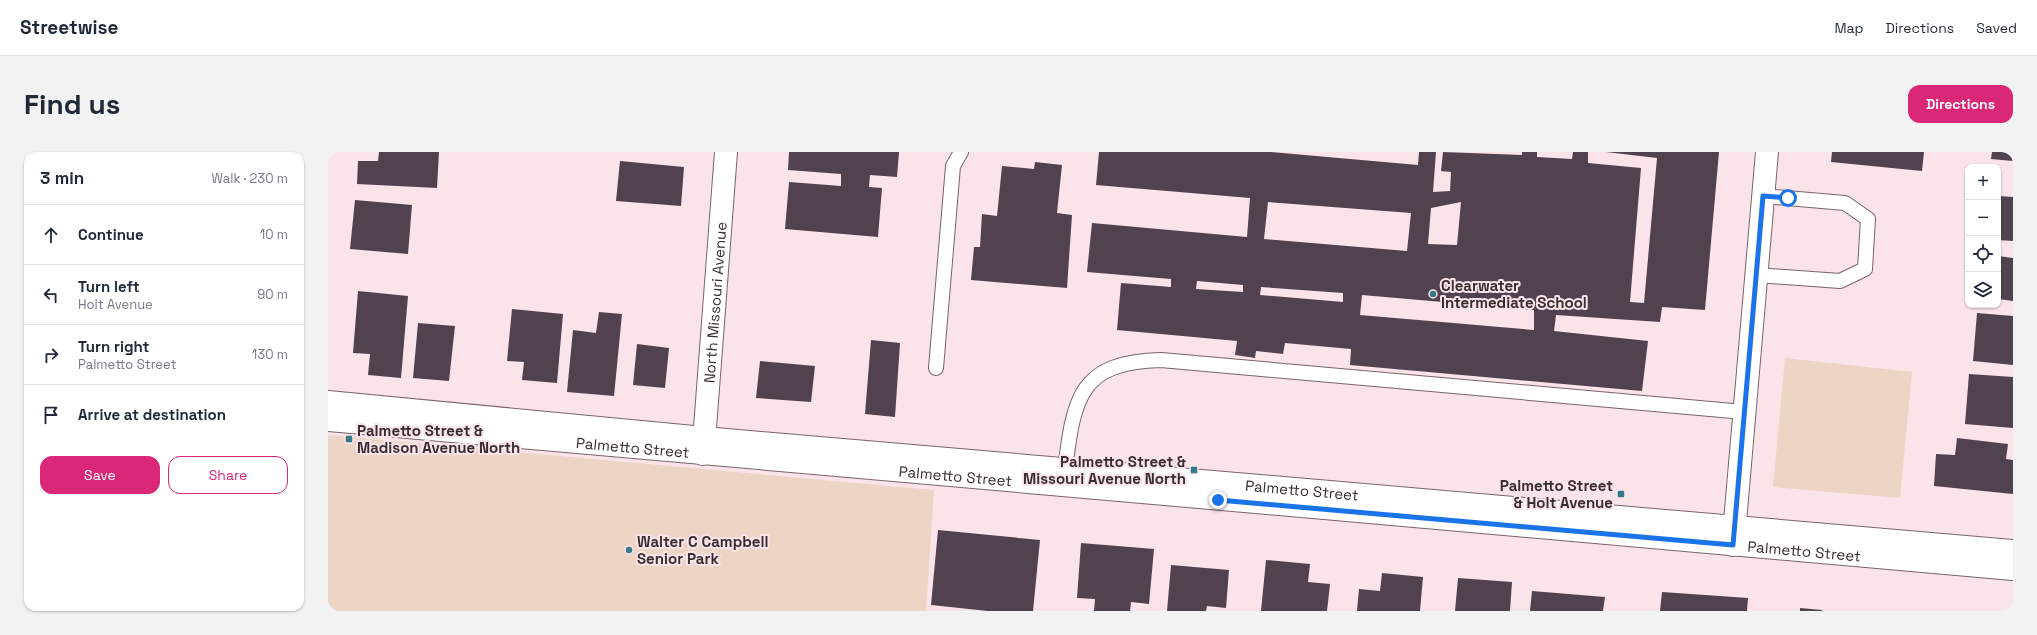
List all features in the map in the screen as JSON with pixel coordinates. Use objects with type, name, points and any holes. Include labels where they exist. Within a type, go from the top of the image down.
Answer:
[{"type":"street","name":"North Missouri Avenue","points":[[704,446],[726,152]]},
{"type":"street","points":[[1734,536],[1767,152]]},
{"type":"street","name":"Palmetto Street","points":[[328,402],[704,446],[1734,536],[2013,551]]},
{"type":"street","name":"Palmetto Street","points":[[328,420],[1065,469],[1734,536],[2013,569]]},
{"type":"lane","points":[[936,368],[953,166],[961,152]]},
{"type":"lane","points":[[1756,275],[1840,282],[1865,269],[1868,219],[1845,203],[1763,196]]},
{"type":"lane","points":[[1065,469],[1074,410],[1087,386],[1110,368],[1144,361],[1161,360],[1744,412]]},
{"type":"shaded area","points":[[1785,358],[1912,372],[1900,498],[1773,487]]},
{"type":"shaded area","name":"Walter C Campbell Senior Park","points":[[328,435],[934,490],[926,611],[328,611]]},
{"type":"building","points":[[379,152],[439,152],[437,188],[357,184],[358,161],[378,161]]},
{"type":"building","points":[[789,152],[899,152],[897,177],[870,175],[869,187],[882,188],[878,237],[785,229],[789,182],[841,186],[841,174],[788,170]]},
{"type":"building","points":[[1099,152],[1271,152],[1418,165],[1419,152],[1436,152],[1433,192],[1450,191],[1451,172],[1441,171],[1443,152],[1522,155],[1522,152],[1537,152],[1537,157],[1572,159],[1573,152],[1588,152],[1588,163],[1641,168],[1630,302],[1644,303],[1657,158],[1606,152],[1719,152],[1705,310],[1662,307],[1660,322],[1556,315],[1554,331],[1648,341],[1642,391],[1350,365],[1351,349],[1285,343],[1283,354],[1256,351],[1255,358],[1235,355],[1237,341],[1117,330],[1121,283],[1171,287],[1171,279],[1087,272],[1092,223],[1247,237],[1250,198],[1096,185]],"holes":[[[1268,202],[1411,213],[1407,251],[1264,239]],[[1461,202],[1457,245],[1428,244],[1431,208]],[[1197,281],[1243,285],[1243,292],[1196,289]],[[1261,287],[1343,293],[1343,302],[1260,295]],[[1362,295],[1534,310],[1534,330],[1360,315]]]},
{"type":"building","points":[[1832,152],[1924,152],[1922,171],[1831,162]]},
{"type":"building","points":[[1992,152],[2013,152],[2013,161],[1991,159]]},
{"type":"building","points":[[620,161],[684,167],[681,206],[616,201]]},
{"type":"building","points":[[1035,162],[1062,165],[1057,213],[1072,215],[1067,288],[971,280],[974,247],[980,247],[982,214],[997,216],[1002,166],[1034,169]]},
{"type":"building","points":[[2001,196],[2013,197],[2013,241],[2001,240]]},
{"type":"building","points":[[355,200],[412,205],[408,254],[350,249]]},
{"type":"building","points":[[2001,256],[2013,258],[2013,301],[2001,299]]},
{"type":"building","points":[[358,291],[408,296],[401,378],[368,375],[370,354],[353,353]]},
{"type":"building","points":[[512,309],[563,314],[557,383],[522,380],[524,362],[507,361]]},
{"type":"building","points":[[599,312],[622,314],[614,396],[567,392],[573,330],[596,333]]},
{"type":"building","points":[[1977,313],[2013,316],[2013,365],[1973,361]]},
{"type":"building","points":[[418,323],[455,326],[449,381],[413,378]]},
{"type":"building","points":[[871,340],[900,343],[895,417],[865,414]]},
{"type":"building","points":[[637,344],[669,348],[665,388],[633,385]]},
{"type":"building","points":[[760,361],[815,366],[811,402],[756,398]]},
{"type":"building","points":[[1969,374],[2013,377],[2013,428],[1965,424]]},
{"type":"building","points":[[1957,438],[2008,444],[2006,459],[2013,460],[2013,494],[1934,486],[1936,454],[1955,455]]},
{"type":"building","points":[[938,530],[1040,540],[1033,611],[988,611],[931,605]]},
{"type":"building","points":[[1081,543],[1154,549],[1149,604],[1131,602],[1130,611],[1094,611],[1095,599],[1077,598]]},
{"type":"building","points":[[1266,560],[1310,564],[1308,582],[1330,584],[1327,611],[1261,611]]},
{"type":"building","points":[[1171,565],[1229,570],[1226,608],[1207,606],[1206,611],[1167,611]]},
{"type":"building","points":[[1382,573],[1423,577],[1420,611],[1357,611],[1359,589],[1380,591]]},
{"type":"building","points":[[1458,578],[1512,582],[1510,611],[1455,611]]},
{"type":"building","points":[[1532,591],[1605,597],[1603,611],[1530,611]]},
{"type":"building","points":[[1662,592],[1748,598],[1747,611],[1660,611]]},
{"type":"building","points":[[1800,608],[1822,610],[1822,611],[1800,611]]},
{"type":"place","name":"Clearwater Intermediate School","points":[[1433,294]]},
{"type":"place","name":"Palmetto Street & Madison Avenue North","points":[[349,439]]},
{"type":"place","name":"Palmetto Street & Missouri Avenue North","points":[[1194,470]]},
{"type":"place","name":"Palmetto Street & Holt Avenue","points":[[1621,494]]},
{"type":"place","name":"Walter C Campbell Senior Park","points":[[629,550]]},
{"type":"route","points":[[1218,500],[1733,545],[1763,196],[1788,198]]}]
